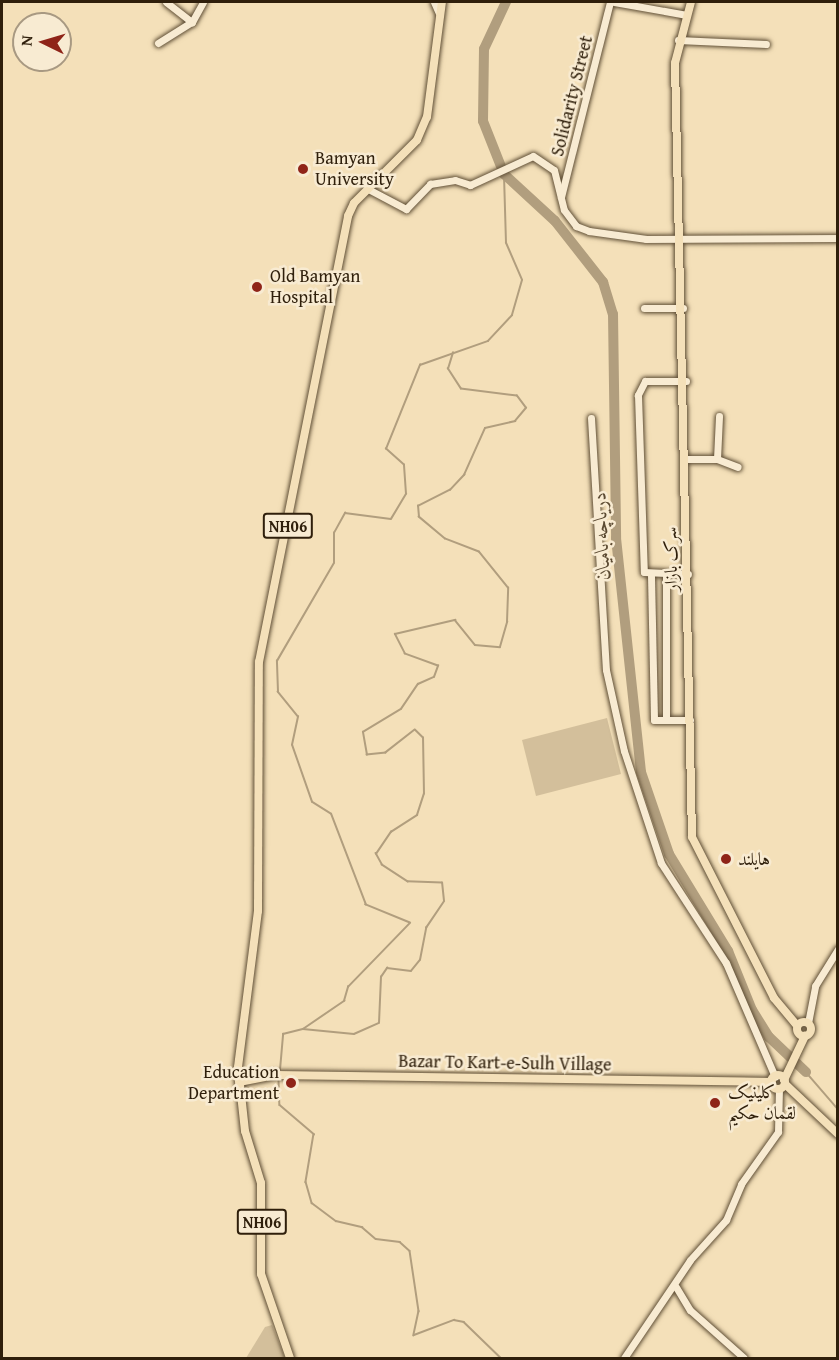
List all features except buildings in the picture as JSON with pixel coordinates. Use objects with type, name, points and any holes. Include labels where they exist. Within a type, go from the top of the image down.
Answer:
[{"type":"main road","name":"NH06","points":[[290,1359],[261,1274],[261,1183],[239,1082],[258,911],[259,662],[348,216],[417,140],[427,117],[442,2]]},
{"type":"main road","name":"سرک بازار","points":[[691,2],[678,40],[675,63],[686,381],[690,720],[697,853],[774,998],[797,1025]]},
{"type":"main road","points":[[803,1035],[797,1025],[808,1023]]},
{"type":"main road","points":[[808,1023],[779,1081],[837,1134]]},
{"type":"main road","name":"Bazar To Kart-e-Sulh Village","points":[[239,1082],[281,1075],[779,1081]]},
{"type":"street","points":[[166,2],[192,22]]},
{"type":"street","points":[[158,43],[192,22],[203,2]]},
{"type":"street","points":[[434,2],[440,13]]},
{"type":"street","points":[[612,2],[687,15]]},
{"type":"street","name":"Solidarity Street","points":[[561,197],[612,2]]},
{"type":"street","points":[[678,40],[766,44]]},
{"type":"street","points":[[370,190],[406,209],[430,184],[455,180],[470,185],[533,156],[554,171],[561,197],[576,226],[590,231],[682,239],[837,238]]},
{"type":"street","points":[[644,308],[684,308]]},
{"type":"street","points":[[686,381],[639,386],[644,572],[651,576],[688,574]]},
{"type":"street","points":[[717,459],[719,416]]},
{"type":"street","points":[[591,418],[606,670],[624,751],[661,863],[726,963],[779,1081],[778,1132],[741,1184],[726,1220],[690,1260],[676,1287],[649,1317],[624,1359]]},
{"type":"street","points":[[686,459],[717,459],[738,467]]},
{"type":"street","points":[[666,575],[666,720]]},
{"type":"street","points":[[651,576],[654,720],[690,720]]},
{"type":"street","points":[[808,1023],[814,986],[837,950]]},
{"type":"street","points":[[676,1287],[690,1310],[744,1359]]},
{"type":"shaded area","points":[[607,718],[621,774],[536,796],[522,740]]},
{"type":"shaded area","points":[[272,1325],[285,1358],[246,1358],[265,1327]]},
{"type":"waterway","name":"دریاچه بامیان","points":[[506,2],[484,49],[483,121],[504,174],[555,221],[603,282],[613,314],[616,538],[641,772],[669,854],[728,951],[752,1010],[769,1037],[806,1072]]},
{"type":"waterway","points":[[280,1070],[283,1034],[303,1029],[344,1001],[348,987],[410,923],[366,905],[331,814],[312,802],[292,745],[298,717],[278,692],[277,661],[334,563],[334,533],[345,513],[391,519],[406,494],[404,465],[386,449],[420,365],[488,341],[512,315],[522,280],[506,243],[504,174]]},
{"type":"waterway","points":[[303,1029],[354,1034],[379,1023],[381,977],[387,968],[411,971],[420,960],[426,928],[444,901],[442,883],[408,882],[382,865],[376,854],[391,832],[417,815],[424,794],[423,738],[415,730],[386,753],[367,755],[363,732],[401,709],[418,684],[434,677],[438,666],[405,654],[395,634],[455,620],[475,645],[500,647],[507,622],[508,588],[479,552],[445,539],[419,517],[418,506],[450,490],[464,475],[485,428],[515,421],[526,408],[517,396],[461,389],[448,369],[453,353]]},
{"type":"waterway","points":[[806,1072],[838,1109]]},
{"type":"waterway","points":[[279,1081],[280,1105],[314,1134],[306,1182],[312,1203],[336,1221],[362,1227],[376,1239],[400,1242],[410,1251],[419,1311],[414,1335],[454,1320],[464,1322],[501,1358]]},
{"type":"place","name":"Bamyan University","points":[[303,169]]},
{"type":"place","name":"Old Bamyan Hospital","points":[[257,287]]},
{"type":"place","name":"هایلند","points":[[726,859]]},
{"type":"place","name":"Education Department","points":[[291,1083]]},
{"type":"place","name":"کلینیک لقمان حکیم","points":[[715,1103]]}]
